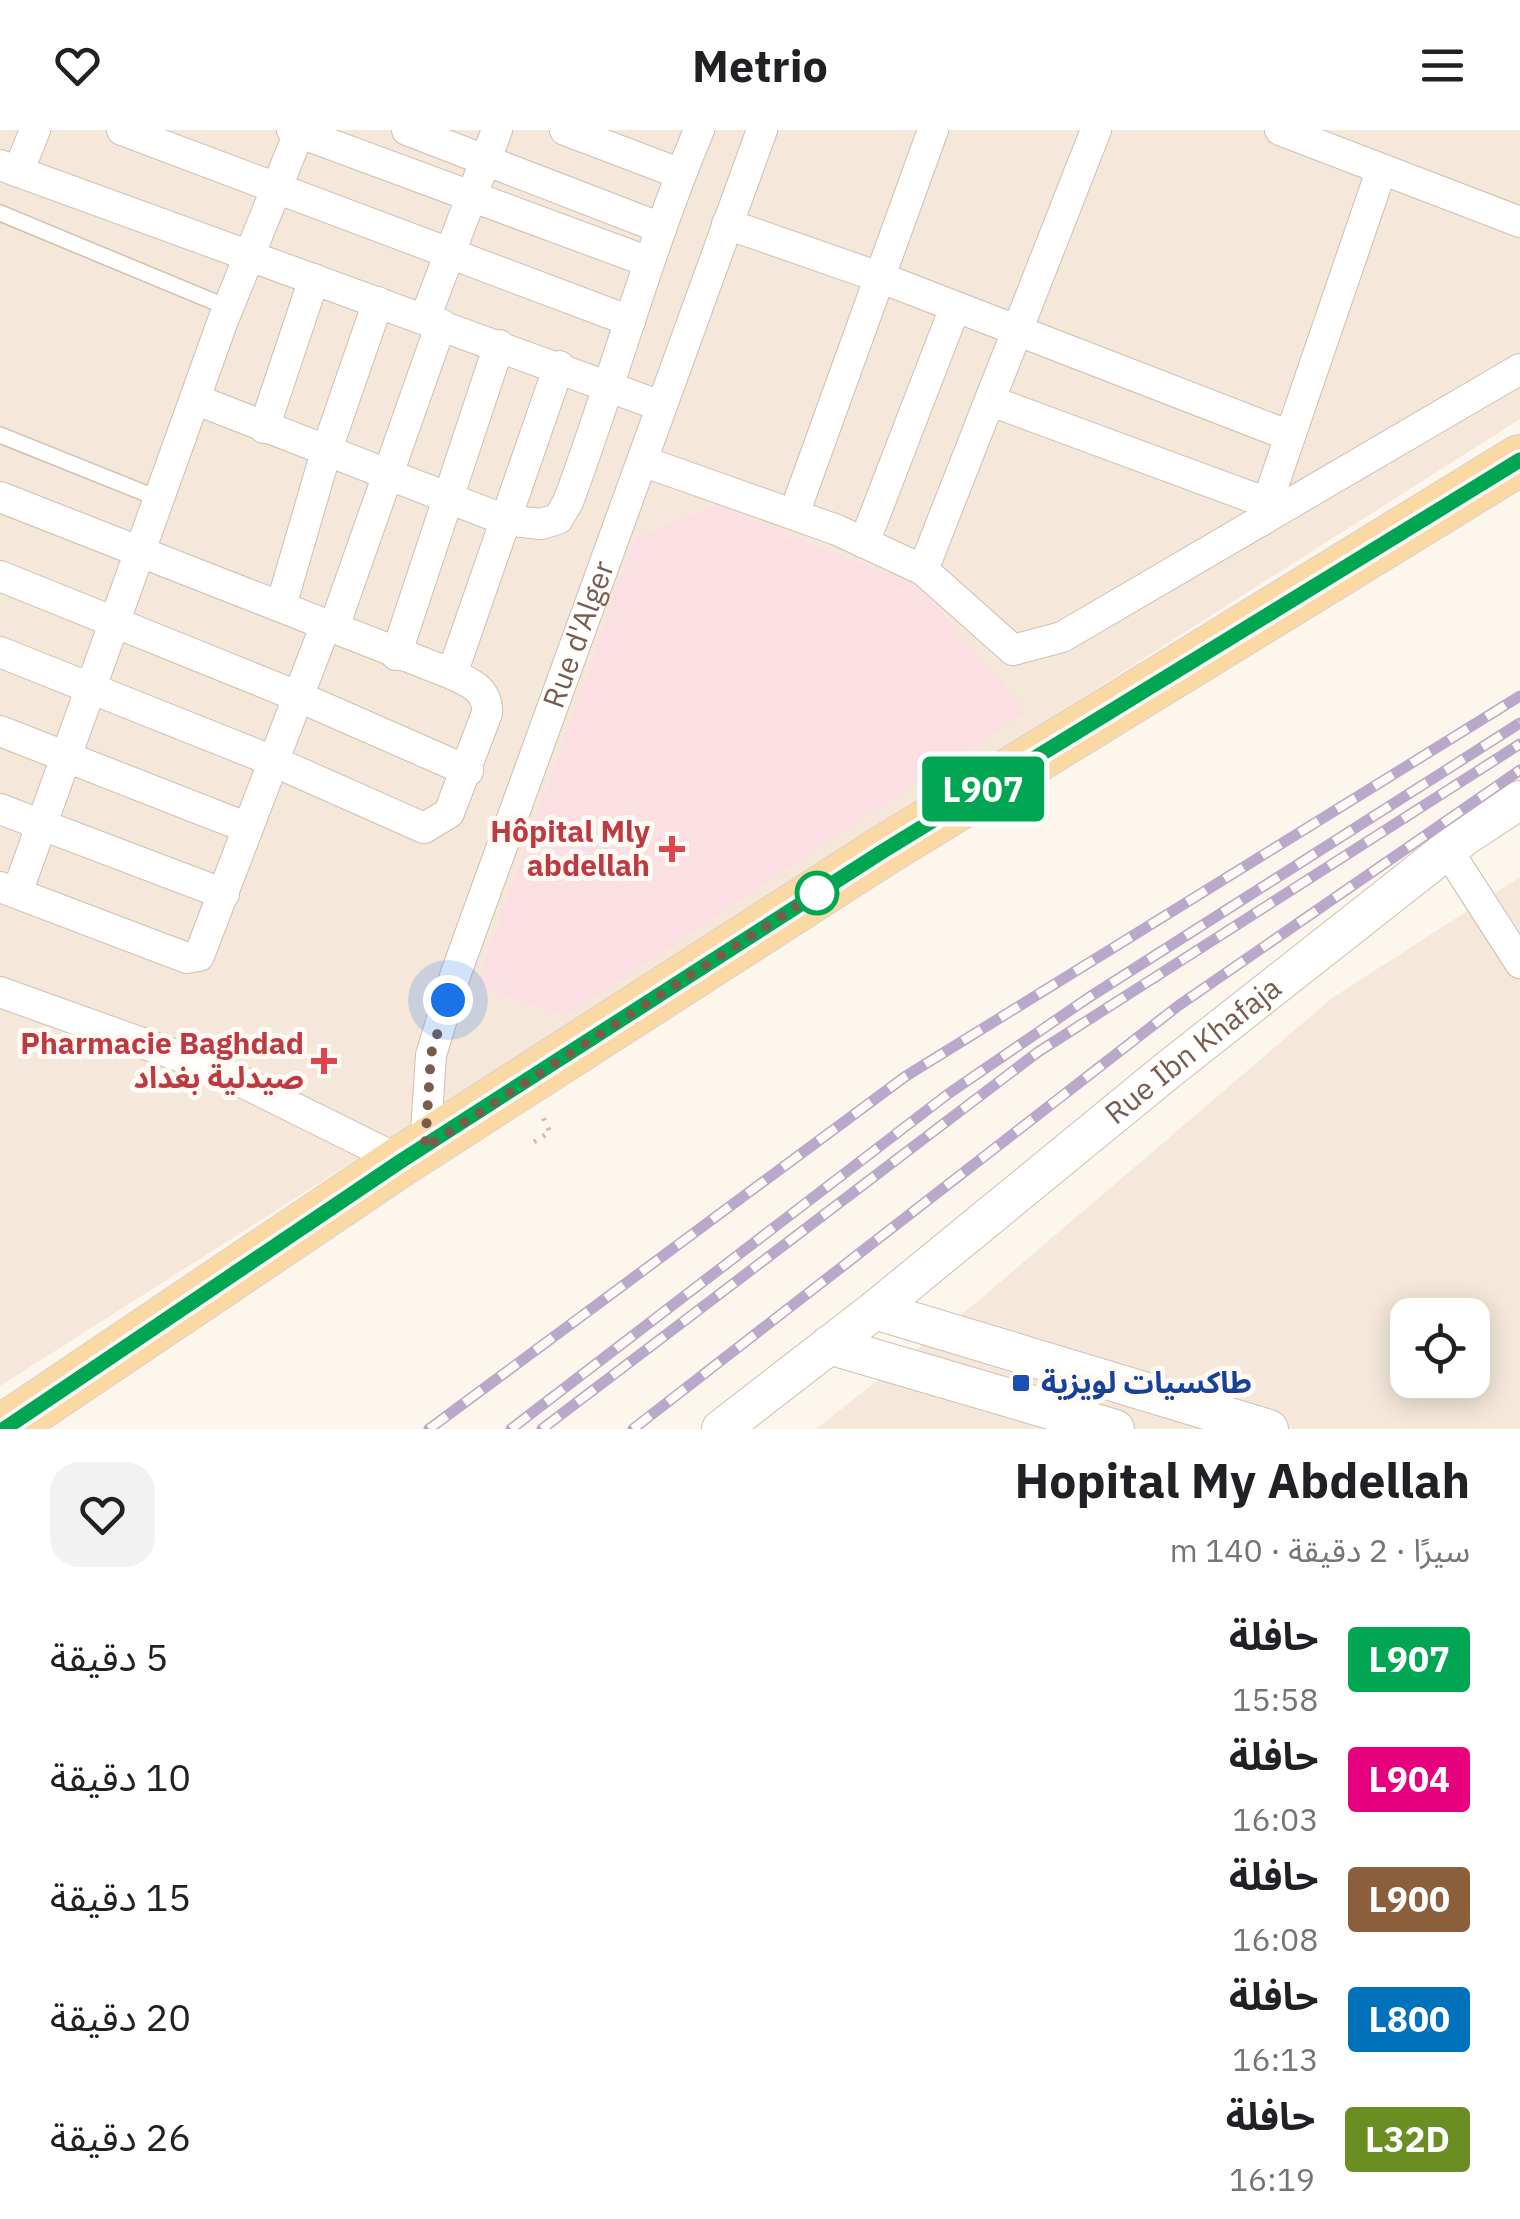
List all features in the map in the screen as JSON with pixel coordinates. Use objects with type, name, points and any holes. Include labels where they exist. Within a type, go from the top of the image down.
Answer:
[{"type":"main road","points":[[4,1429],[413,1154],[880,853],[1520,460]]},
{"type":"street","points":[[35,130],[5,169],[612,385],[661,406]]},
{"type":"street","points":[[122,130],[630,321]]},
{"type":"street","points":[[407,130],[661,228]]},
{"type":"street","points":[[497,130],[486,161],[472,197],[451,254],[386,474],[330,625],[297,696],[206,948],[192,959],[8,890],[44,824],[157,498],[297,131],[472,197],[649,262]]},
{"type":"street","points":[[566,130],[681,174]]},
{"type":"street","points":[[197,400],[505,520],[541,524],[563,515],[612,385],[661,228],[700,130]]},
{"type":"street","name":"Rue d'Alger","points":[[413,1154],[431,1054],[456,973],[645,462],[661,406],[762,130]]},
{"type":"street","points":[[794,514],[933,130]]},
{"type":"street","points":[[923,570],[991,401],[1014,330],[1096,130]]},
{"type":"street","points":[[1280,130],[1520,222]]},
{"type":"street","points":[[1264,512],[1381,171]]},
{"type":"street","points":[[728,224],[879,277],[954,310],[1290,436]]},
{"type":"street","points":[[264,428],[314,279]]},
{"type":"street","points":[[281,606],[326,452],[378,302]]},
{"type":"street","points":[[864,543],[954,310]]},
{"type":"street","points":[[396,655],[499,345]]},
{"type":"street","points":[[452,674],[559,366]]},
{"type":"street","points":[[645,462],[794,514],[923,570],[1003,645],[1025,651],[1062,637],[1264,512],[1520,369]]},
{"type":"street","points":[[991,401],[1264,512]]},
{"type":"street","points":[[0,497],[452,674],[474,684],[487,704],[468,771],[449,813],[424,828],[273,761],[0,652]]},
{"type":"street","points":[[0,576],[297,696],[468,771]]},
{"type":"street","points":[[0,732],[248,828]]},
{"type":"street","name":"Rue Ibn Khafaja","points":[[728,1427],[992,1210],[1448,851],[1520,800]]},
{"type":"street","points":[[0,809],[224,894]]},
{"type":"street","points":[[1448,851],[1520,963]]},
{"type":"street","points":[[0,1021],[13,997],[220,1071],[413,1154]]},
{"type":"street","points":[[875,1310],[1269,1429]]},
{"type":"street","points":[[829,1345],[1115,1429]]},
{"type":"lane","points":[[0,213],[229,308]]},
{"type":"lane","points":[[0,435],[157,498]]},
{"type":"path","points":[[534,1142],[550,1132]]},
{"type":"shaded area","points":[[0,130],[1520,130],[1520,419],[0,1386]]},
{"type":"shaded area","name":"Hôpital Mly abdellah","points":[[717,505],[920,587],[1027,711],[565,1016],[476,986],[635,538]]},
{"type":"shaded area","points":[[1520,877],[1520,1429],[816,1429],[977,1302],[1332,998]]},
{"type":"railway","points":[[429,1429],[906,1076],[1520,696]]},
{"type":"railway","points":[[511,1429],[948,1094],[1088,998],[1520,723]]},
{"type":"railway","points":[[542,1429],[1038,1052],[1520,744]]},
{"type":"railway","points":[[633,1429],[1178,1006],[1520,770]]},
{"type":"bus line","name":"L907","points":[[4,1429],[401,1161],[880,853],[1520,460]]},
{"type":"place","name":"Hôpital Mly abdellah","points":[[672,849]]},
{"type":"place","name":"Pharmacie Baghdad صيدلية بغداد","points":[[324,1061]]},
{"type":"place","name":"طاكسيات لويزية","points":[[1021,1383]]},
{"type":"route","points":[[448,1000],[431,1054],[425,1148],[817,893]]}]
